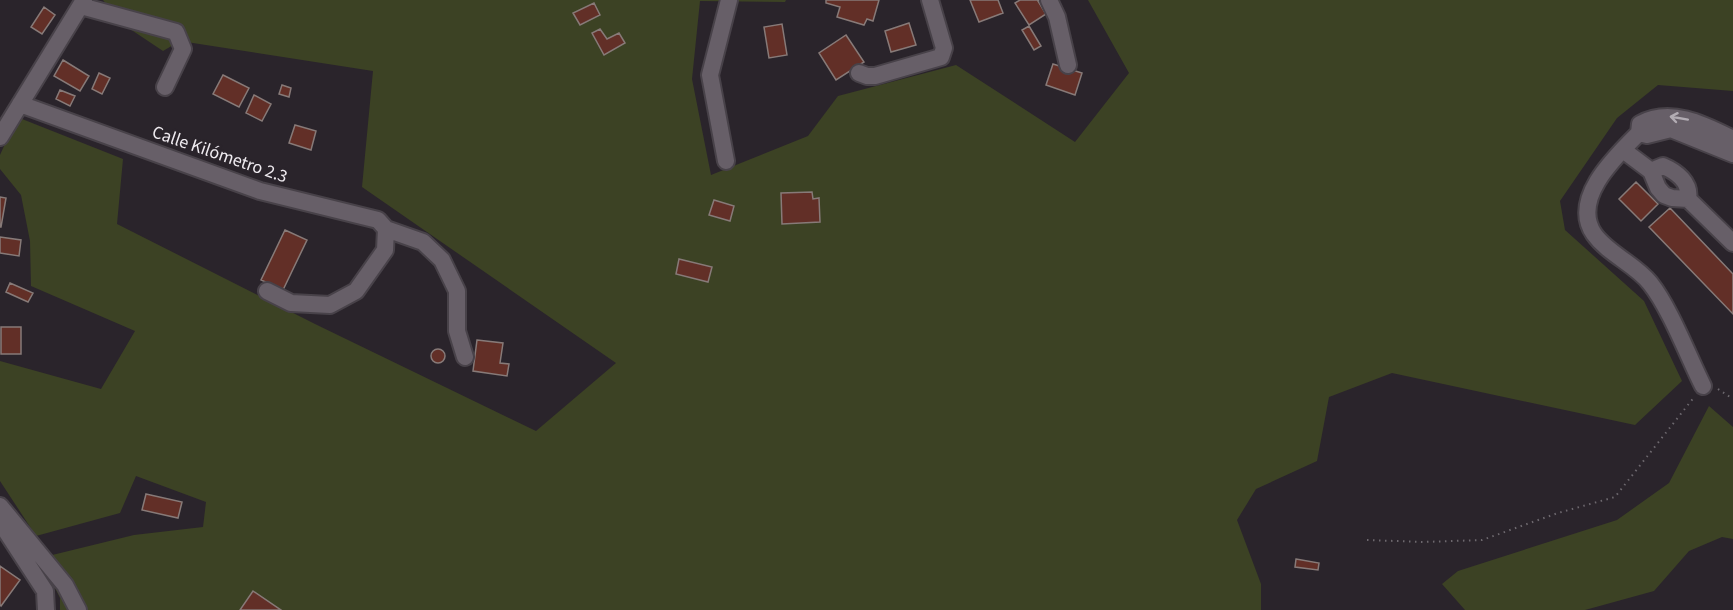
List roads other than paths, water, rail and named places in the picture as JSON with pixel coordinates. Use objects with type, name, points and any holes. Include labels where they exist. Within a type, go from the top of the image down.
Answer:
[{"type":"street","points":[[726,161],[710,75],[729,0]]},
{"type":"street","points":[[859,73],[875,76],[941,57],[944,48],[930,0]]},
{"type":"street","points":[[1049,0],[1057,17],[1068,64]]},
{"type":"street","points":[[0,137],[82,3],[176,32],[183,49],[165,87]]},
{"type":"street","name":"Calle Kilómetro 2.3","points":[[21,104],[260,190],[378,220],[386,229],[423,242],[442,260],[457,291],[457,331],[465,357]]},
{"type":"street","points":[[1703,386],[1666,309],[1650,282],[1594,234],[1586,213],[1588,200],[1615,158],[1639,133],[1640,124],[1647,120],[1659,116],[1681,117],[1733,139]]},
{"type":"street","points":[[1639,133],[1647,135],[1671,129],[1733,154]]},
{"type":"street","points":[[1623,150],[1651,171],[1658,188],[1664,195],[1688,199],[1733,243]]},
{"type":"street","points":[[1651,171],[1663,166],[1672,170],[1684,180],[1690,190],[1688,199]]},
{"type":"street","points":[[267,291],[291,303],[330,305],[356,291],[385,250],[386,229]]},
{"type":"street","points":[[0,506],[65,585],[78,610]]},
{"type":"street","points":[[0,521],[8,545],[45,591],[46,610]]}]
